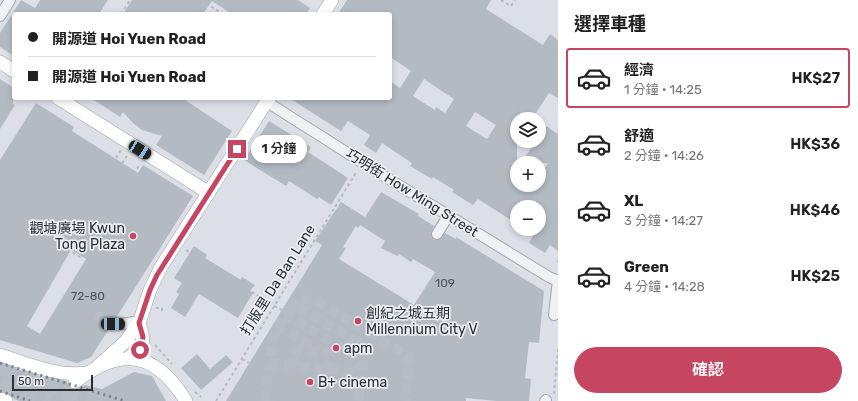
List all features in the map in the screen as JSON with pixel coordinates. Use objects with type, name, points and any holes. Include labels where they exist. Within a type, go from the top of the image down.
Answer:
[{"type":"main road","points":[[324,12],[332,0]]},
{"type":"main road","points":[[0,62],[12,69]]},
{"type":"main road","points":[[61,100],[209,193]]},
{"type":"main road","points":[[75,382],[92,370],[125,342],[140,322],[150,290],[161,267],[268,100]]},
{"type":"main road","points":[[0,355],[58,373],[76,375],[92,370],[108,361],[128,358],[135,355],[140,350],[143,337],[140,322]]},
{"type":"main road","points":[[128,358],[143,360],[157,367],[168,377],[187,401]]},
{"type":"main road","points":[[0,399],[6,401]]},
{"type":"street","points":[[0,16],[10,0]]},
{"type":"street","name":"巧明街 How Ming Street","points":[[268,100],[448,216],[558,281]]},
{"type":"street","points":[[437,234],[448,216]]},
{"type":"street","points":[[554,315],[558,281]]},
{"type":"street","points":[[113,324],[140,322]]},
{"type":"path","points":[[123,12],[130,0]]},
{"type":"path","points":[[200,0],[220,12]]},
{"type":"path","points":[[501,0],[511,6],[515,0]]},
{"type":"path","points":[[108,221],[105,218],[86,206],[62,190],[46,216],[70,232],[86,206],[122,148]]},
{"type":"path","points":[[122,163],[126,158]]},
{"type":"path","points":[[0,210],[80,257],[142,161]]},
{"type":"path","name":"打版里 Da Ban Lane","points":[[216,401],[358,170]]},
{"type":"path","points":[[181,247],[282,310]]},
{"type":"path","points":[[153,308],[162,308],[162,313]]},
{"type":"path","points":[[154,342],[155,347],[168,360]]},
{"type":"path","points":[[548,401],[558,349]]},
{"type":"path","points":[[242,359],[249,363]]},
{"type":"path","points":[[247,393],[238,392],[239,383],[250,384]]},
{"type":"path","points":[[243,388],[247,389],[246,401]]},
{"type":"building","points":[[21,0],[35,8],[40,0],[108,0],[100,12],[13,12]]},
{"type":"building","points":[[132,0],[298,0],[310,8],[307,12],[229,12],[212,1],[204,12],[124,12]]},
{"type":"building","points":[[347,0],[491,0],[486,9],[543,45],[550,34],[558,40],[558,98],[549,93],[537,112],[510,112],[510,148],[517,148],[517,156],[510,156],[510,192],[546,192],[546,166],[548,163],[546,163],[546,156],[526,156],[531,148],[546,148],[546,126],[558,134],[558,251],[550,245],[545,253],[529,243],[533,236],[546,236],[546,200],[510,200],[510,220],[478,199],[473,205],[452,192],[454,190],[433,177],[432,179],[410,166],[412,163],[382,143],[376,153],[364,145],[370,135],[348,121],[341,131],[292,100],[392,100],[392,82],[400,88],[411,71],[392,58],[392,12],[339,12]],"holes":[[[424,79],[454,99],[445,113],[436,107],[435,110],[413,96]],[[475,112],[496,125],[487,139],[466,126]]]},
{"type":"building","points":[[12,14],[12,55],[0,47],[0,33]]},
{"type":"building","points":[[0,79],[12,87],[12,100],[13,100],[13,104],[15,105],[0,129]]},
{"type":"building","points":[[94,100],[185,100],[232,131],[204,175],[156,145],[162,136],[142,130],[123,112],[120,117]]},
{"type":"building","points":[[36,103],[74,127],[72,131],[138,173],[143,165],[193,196],[116,318],[110,318],[108,320],[107,324],[109,329],[91,357],[77,363],[0,340],[0,160]],"holes":[[[71,250],[86,259],[40,334],[27,326]]]},
{"type":"building","points":[[269,121],[311,147],[308,152],[348,178],[331,205],[319,197],[317,199],[289,181],[286,186],[244,160]]},
{"type":"building","points":[[381,192],[419,214],[418,216],[434,226],[431,233],[434,240],[440,239],[445,233],[456,239],[456,237],[544,291],[539,343],[529,342],[525,378],[531,379],[529,401],[496,401],[466,398],[466,401],[226,401],[322,245],[315,241],[341,202],[365,217]],"holes":[[[360,225],[385,241],[381,248],[397,256],[399,254],[411,262],[413,259],[435,272],[414,305],[339,259],[346,248],[343,247],[356,226],[358,228]]]},
{"type":"building","points":[[194,246],[207,255],[205,258],[241,280],[242,277],[255,285],[250,291],[253,293],[238,318],[199,294],[185,317],[171,308],[179,294],[176,292],[182,283],[174,278]]},
{"type":"building","points":[[197,354],[210,369],[226,355],[233,362],[201,390],[181,368]]},
{"type":"building","points":[[0,363],[40,377],[67,381],[69,387],[75,390],[85,385],[102,389],[134,372],[152,376],[166,401],[19,401],[14,399],[9,394],[0,391]]},
{"type":"tunnel","points":[[291,309],[300,299],[313,299],[408,356],[409,365],[405,401]]},
{"type":"tunnel","points":[[265,401],[272,341],[276,331],[291,309],[300,308],[359,343],[365,354],[358,401]]},
{"type":"tunnel","points":[[96,315],[113,324]]},
{"type":"tunnel","points":[[283,318],[291,317],[356,358],[362,369]]},
{"type":"tunnel","points":[[276,331],[281,328],[287,330],[319,351]]},
{"type":"tunnel","points":[[298,366],[293,362],[294,354],[299,350],[327,352],[331,356],[330,365],[324,369]]},
{"type":"tunnel","points":[[269,363],[351,372],[360,382]]},
{"type":"tunnel","points":[[0,368],[83,395],[107,401]]},
{"type":"tunnel","points":[[66,401],[68,393],[75,382]]},
{"type":"tunnel","points":[[0,385],[51,401]]},
{"type":"railway","points":[[0,363],[125,401]]},
{"type":"railway","points":[[0,391],[30,401]]},
{"type":"place","name":"觀塘廣場 Kwun Tong Plaza","points":[[133,236]]},
{"type":"place","name":"創紀之城五期 Millennium City V","points":[[358,321]]},
{"type":"place","name":"apm","points":[[336,348]]},
{"type":"place","name":"B+ cinema","points":[[310,382]]},
{"type":"route","points":[[140,350],[143,337],[139,323],[150,290],[157,275],[237,149]]}]
